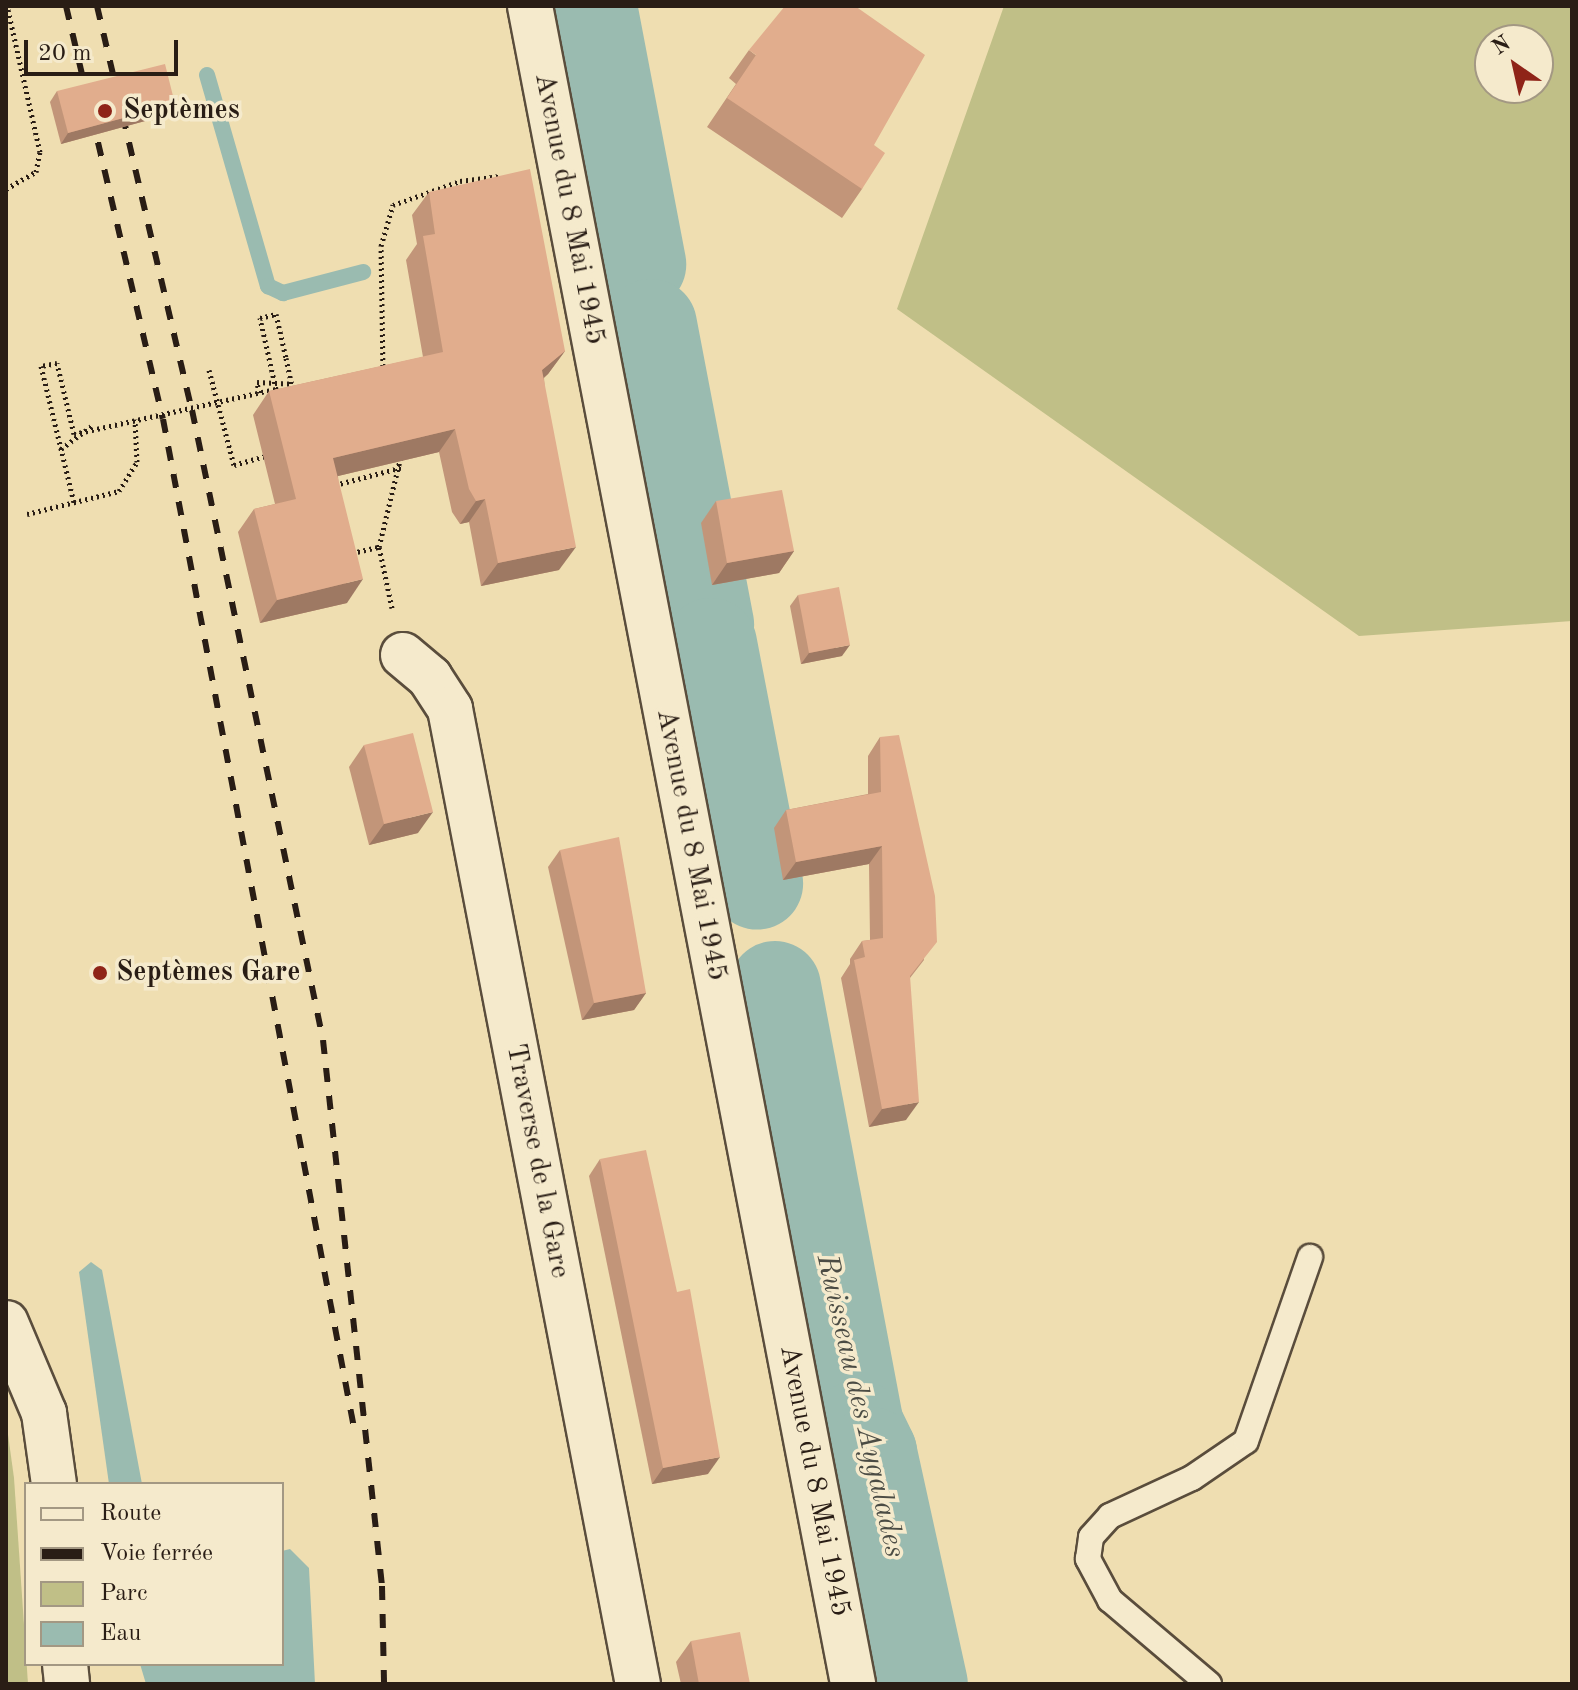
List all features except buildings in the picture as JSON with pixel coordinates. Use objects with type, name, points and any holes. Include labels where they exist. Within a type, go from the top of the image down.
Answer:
[{"type":"main road","name":"Avenue du 8 Mai 1945","points":[[530,6],[853,1684]]},
{"type":"main road","name":"Traverse de la Gare","points":[[403,655],[430,678],[450,709],[638,1684]]},
{"type":"main road","points":[[6,1323],[44,1413],[54,1482]]},
{"type":"lane","points":[[1209,1684],[1110,1600],[1088,1559],[1091,1537],[1110,1516],[1192,1478],[1246,1441],[1310,1257]]},
{"type":"path","points":[[6,189],[36,172],[40,152],[7,6]]},
{"type":"path","points":[[383,383],[381,246],[393,205],[460,181],[561,170]]},
{"type":"path","points":[[74,502],[41,366],[57,363],[74,434],[276,389],[260,318],[276,314],[296,399]]},
{"type":"path","points":[[209,370],[234,465],[276,453]]},
{"type":"path","points":[[259,393],[257,382],[292,384]]},
{"type":"path","points":[[27,514],[119,491],[137,462],[135,419]]},
{"type":"path","points":[[61,449],[94,428]]},
{"type":"path","points":[[397,439],[404,467],[379,547],[403,655]]},
{"type":"path","points":[[331,486],[404,467]]},
{"type":"path","points":[[335,557],[379,547]]},
{"type":"green space","points":[[1004,6],[1572,6],[1572,621],[1359,636],[897,309]]},
{"type":"green space","points":[[6,1420],[14,1478],[24,1666],[27,1666],[28,1684],[6,1684]]},
{"type":"water","points":[[91,1262],[102,1270],[142,1482],[109,1482],[79,1272]]},
{"type":"water","points":[[290,1549],[309,1568],[315,1684],[146,1684],[141,1666],[284,1666],[284,1550]]},
{"type":"waterway","name":"Ruisseau des Aygalades","points":[[591,6],[640,264]]},
{"type":"waterway","points":[[207,75],[268,286],[283,293],[363,272]]},
{"type":"waterway","name":"Ruisseau des Aygalades","points":[[651,325],[708,625]]},
{"type":"waterway","name":"Ruisseau des Aygalades","points":[[711,644],[757,884]]},
{"type":"waterway","name":"Ruisseau des Aygalades","points":[[775,987],[858,1426],[871,1453],[922,1684]]},
{"type":"railway","points":[[66,6],[163,419],[355,1433]]},
{"type":"railway","points":[[97,6],[192,410],[323,1040],[382,1586],[384,1684]]},
{"type":"place","name":"Septèmes","points":[[105,111]]},
{"type":"place","name":"Septèmes Gare","points":[[100,973]]}]
